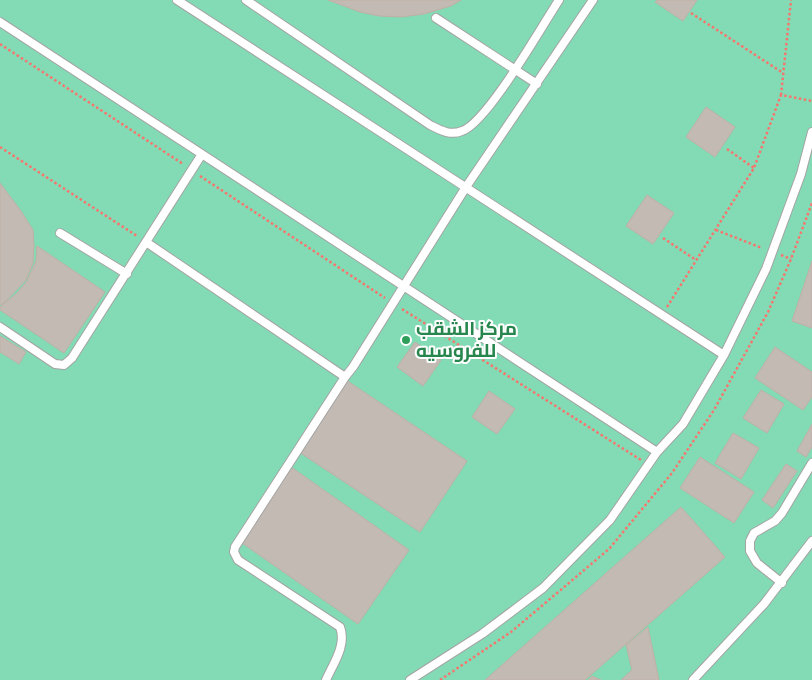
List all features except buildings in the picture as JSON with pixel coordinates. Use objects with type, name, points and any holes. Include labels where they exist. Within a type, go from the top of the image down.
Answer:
[{"type":"lane","points":[[177,0],[724,355]]},
{"type":"lane","points":[[246,0],[430,125],[449,133],[463,131],[478,120],[559,0]]},
{"type":"lane","points":[[326,680],[338,654],[342,636],[340,627],[238,560],[234,552],[235,547],[353,367],[466,187],[592,0]]},
{"type":"lane","points":[[436,18],[537,84]]},
{"type":"lane","points":[[0,22],[657,452]]},
{"type":"lane","points":[[410,680],[482,634],[543,588],[610,520],[657,452],[683,424],[724,355],[766,269],[801,174],[812,132]]},
{"type":"lane","points":[[0,328],[55,364],[64,365],[72,358],[127,274],[202,154]]},
{"type":"lane","points":[[60,233],[127,274]]},
{"type":"lane","points":[[146,242],[345,377]]},
{"type":"lane","points":[[782,583],[757,563],[750,551],[750,541],[752,535],[774,521],[782,513],[810,473],[812,463]]},
{"type":"lane","points":[[693,680],[782,583],[812,540]]},
{"type":"path","points":[[662,314],[754,168],[781,95],[791,0]]},
{"type":"path","points":[[691,13],[783,73]]},
{"type":"path","points":[[0,44],[393,303],[648,464]]},
{"type":"path","points":[[781,95],[812,101]]},
{"type":"path","points":[[0,147],[146,242]]},
{"type":"path","points":[[727,149],[754,168]]},
{"type":"path","points":[[716,230],[791,259]]},
{"type":"path","points":[[663,238],[696,260]]},
{"type":"green space","name":"مركز الشقب للفروسيه","points":[[0,0],[812,0],[812,680],[0,680]]},
{"type":"place","name":"مركز الشقب للفروسيه","points":[[406,340]]}]
